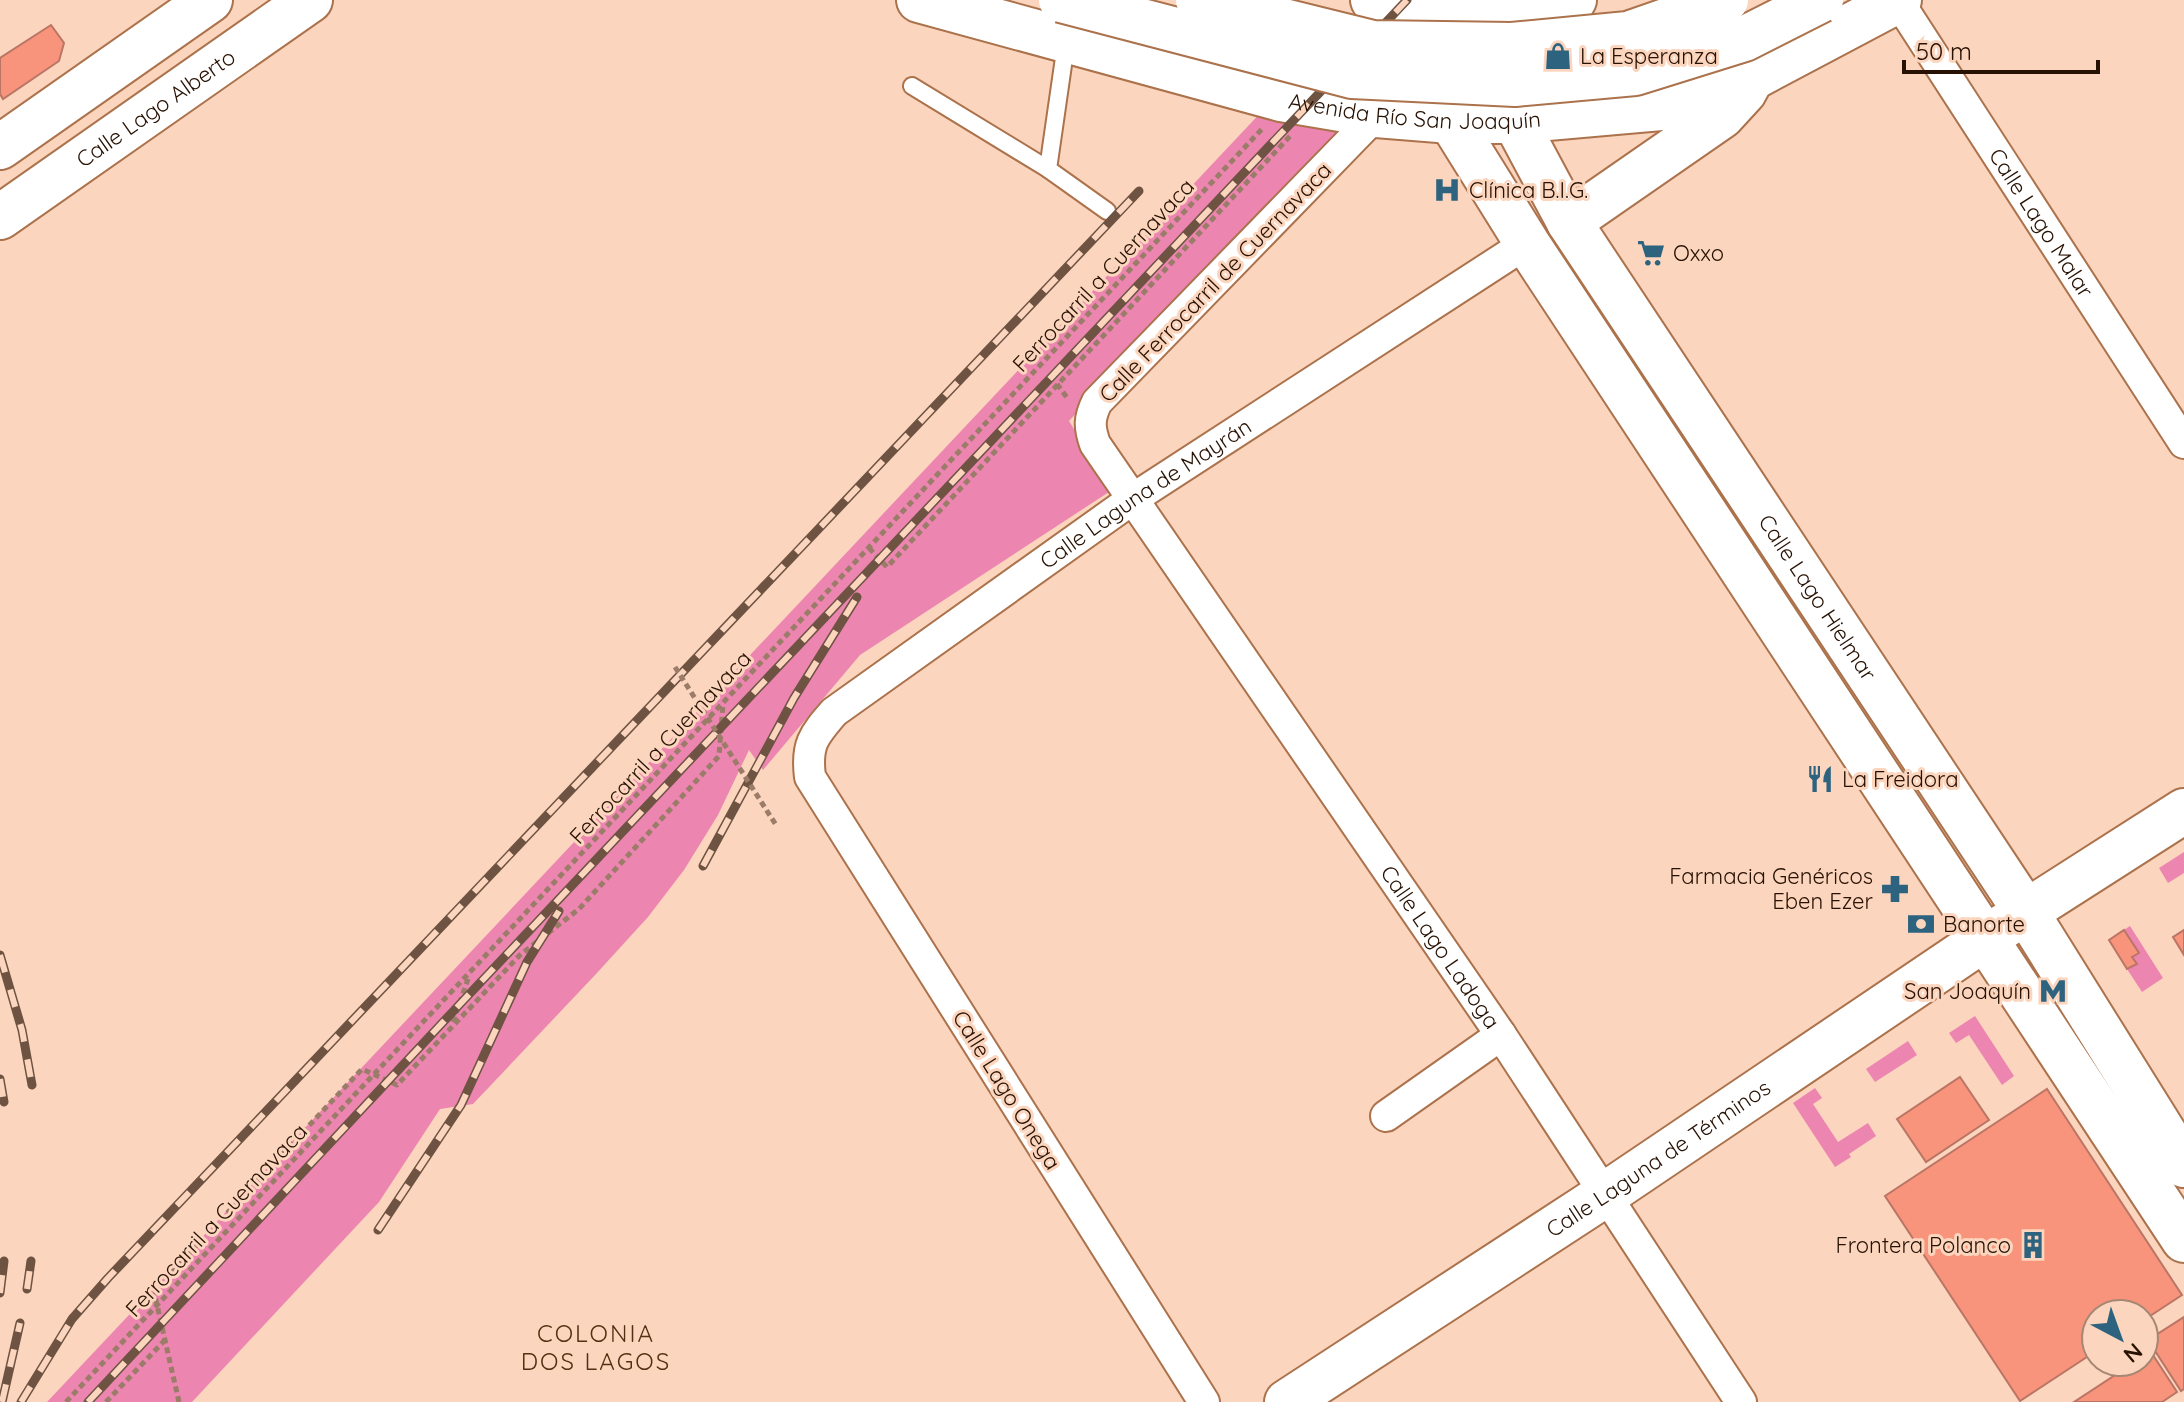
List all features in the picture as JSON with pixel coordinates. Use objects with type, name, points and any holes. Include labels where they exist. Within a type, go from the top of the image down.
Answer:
[{"type":"main road","points":[[0,147],[210,0]]},
{"type":"main road","name":"Calle Lago Alberto","points":[[0,217],[310,0]]},
{"type":"main road","name":"Avenida Río San Joaquín","points":[[919,0],[1062,13],[1352,76],[1515,84],[1635,73],[1744,39],[1821,0]]},
{"type":"main road","points":[[1198,0],[1373,43],[1512,45],[1628,34],[1726,0]]},
{"type":"main road","points":[[1373,0],[1402,5],[1498,6],[1574,0]]},
{"type":"main road","points":[[1569,222],[1722,116],[1744,92],[1752,78],[1719,0]]},
{"type":"main road","name":"Avenida Río San Joaquín","points":[[1062,13],[1281,99],[1376,115],[1451,121],[1515,121],[1661,108],[1752,78],[1898,0]]},
{"type":"main road","name":"Calle Lago Hielmar","points":[[1498,6],[1500,61],[1515,121],[1569,222],[2026,912],[2184,1165]]},
{"type":"main road","points":[[1451,121],[1527,243],[2184,1240]]},
{"type":"main road","name":"Calle Laguna de Términos","points":[[1287,1402],[1606,1194],[1987,937],[2184,811]]},
{"type":"street","name":"Calle Lago Malar","points":[[1898,0],[2184,443]]},
{"type":"street","name":"Calle Ferrocarril de Cuernavaca","points":[[1134,498],[1095,444],[1089,428],[1090,416],[1097,402],[1376,115]]},
{"type":"street","name":"Calle Laguna de Mayrán","points":[[810,777],[807,754],[815,734],[834,712],[1134,498],[1527,243]]},
{"type":"street","name":"Calle Lago Ladoga","points":[[1134,498],[1501,1035],[1741,1402]]},
{"type":"street","name":"Calle Lago Onega","points":[[810,777],[1204,1402]]},
{"type":"street","points":[[1386,1116],[1501,1035]]},
{"type":"lane","points":[[1048,169],[1062,85],[1062,13]]},
{"type":"lane","points":[[912,86],[1048,169],[1107,211]]},
{"type":"path","name":"Ferrocarril a Cuernavaca","points":[[66,1402],[1265,125]]},
{"type":"path","points":[[869,548],[887,567],[1293,133]]},
{"type":"path","points":[[675,667],[776,825]]},
{"type":"path","points":[[179,1402],[157,1306],[156,1289],[362,1069],[397,1085],[520,955],[579,909],[719,756],[723,703]]},
{"type":"path","points":[[452,1027],[469,974]]},
{"type":"path","points":[[106,1402],[165,1340]]},
{"type":"shaded area","points":[[1266,107],[1342,126],[1069,421],[1112,490],[860,655],[763,770],[749,750],[718,815],[684,870],[648,917],[473,1104],[440,1109],[379,1202],[192,1402],[47,1402]]},
{"type":"shaded area","points":[[2184,852],[2184,873],[2168,883],[2159,868]]},
{"type":"shaded area","points":[[2130,926],[2163,978],[2142,992],[2127,969],[2136,964],[2132,957],[2139,953],[2124,930]]},
{"type":"shaded area","points":[[1975,1016],[2014,1076],[2002,1085],[1969,1035],[1956,1043],[1949,1033]]},
{"type":"shaded area","points":[[1908,1041],[1917,1055],[1875,1082],[1866,1069]]},
{"type":"shaded area","points":[[1815,1088],[1822,1098],[1813,1104],[1838,1142],[1868,1123],[1876,1136],[1835,1167],[1793,1103]]},
{"type":"building","points":[[51,25],[64,43],[59,61],[3,99],[0,94],[0,58]]},
{"type":"building","points":[[2124,930],[2139,953],[2132,957],[2137,964],[2127,969],[2109,940]]},
{"type":"building","points":[[2184,930],[2184,955],[2173,937]]},
{"type":"building","points":[[1960,1077],[1989,1120],[1926,1162],[1897,1119]]},
{"type":"building","name":"Frontera Polanco","points":[[2047,1089],[2182,1295],[2160,1309],[2160,1298],[2080,1298],[2080,1362],[2020,1401],[1885,1196]]},
{"type":"building","points":[[2184,1317],[2184,1389],[2181,1391],[2160,1359],[2160,1332]]},
{"type":"building","points":[[2160,1366],[2177,1392],[2162,1402],[2074,1402],[2111,1378],[2160,1378]]},
{"type":"railway","points":[[88,1402],[1407,0]]},
{"type":"railway","points":[[21,1402],[72,1319],[108,1278],[1139,191]]},
{"type":"railway","points":[[703,866],[794,698],[857,597]]},
{"type":"railway","points":[[378,1230],[461,1105],[527,962],[559,911]]},
{"type":"railway","points":[[0,955],[22,1030],[32,1085]]},
{"type":"railway","points":[[0,1079],[4,1102]]},
{"type":"railway","points":[[0,1293],[4,1261]]},
{"type":"railway","points":[[27,1289],[31,1261]]},
{"type":"railway","points":[[2,1402],[20,1323]]},
{"type":"place","name":"La Esperanza","points":[[1558,56]]},
{"type":"place","name":"Clínica B.I.G.","points":[[1447,190]]},
{"type":"place","name":"Oxxo","points":[[1651,253]]},
{"type":"place","name":"La Freidora","points":[[1820,779]]},
{"type":"place","name":"Farmacia Genéricos Eben Ezer","points":[[1895,889]]},
{"type":"place","name":"Banorte","points":[[1921,924]]},
{"type":"place","name":"San Joaquín","points":[[2053,991]]},
{"type":"place","name":"Frontera Polanco","points":[[2033,1245]]},
{"type":"district","name":"COLONIA DOS LAGOS","points":[[596,1348]]}]
